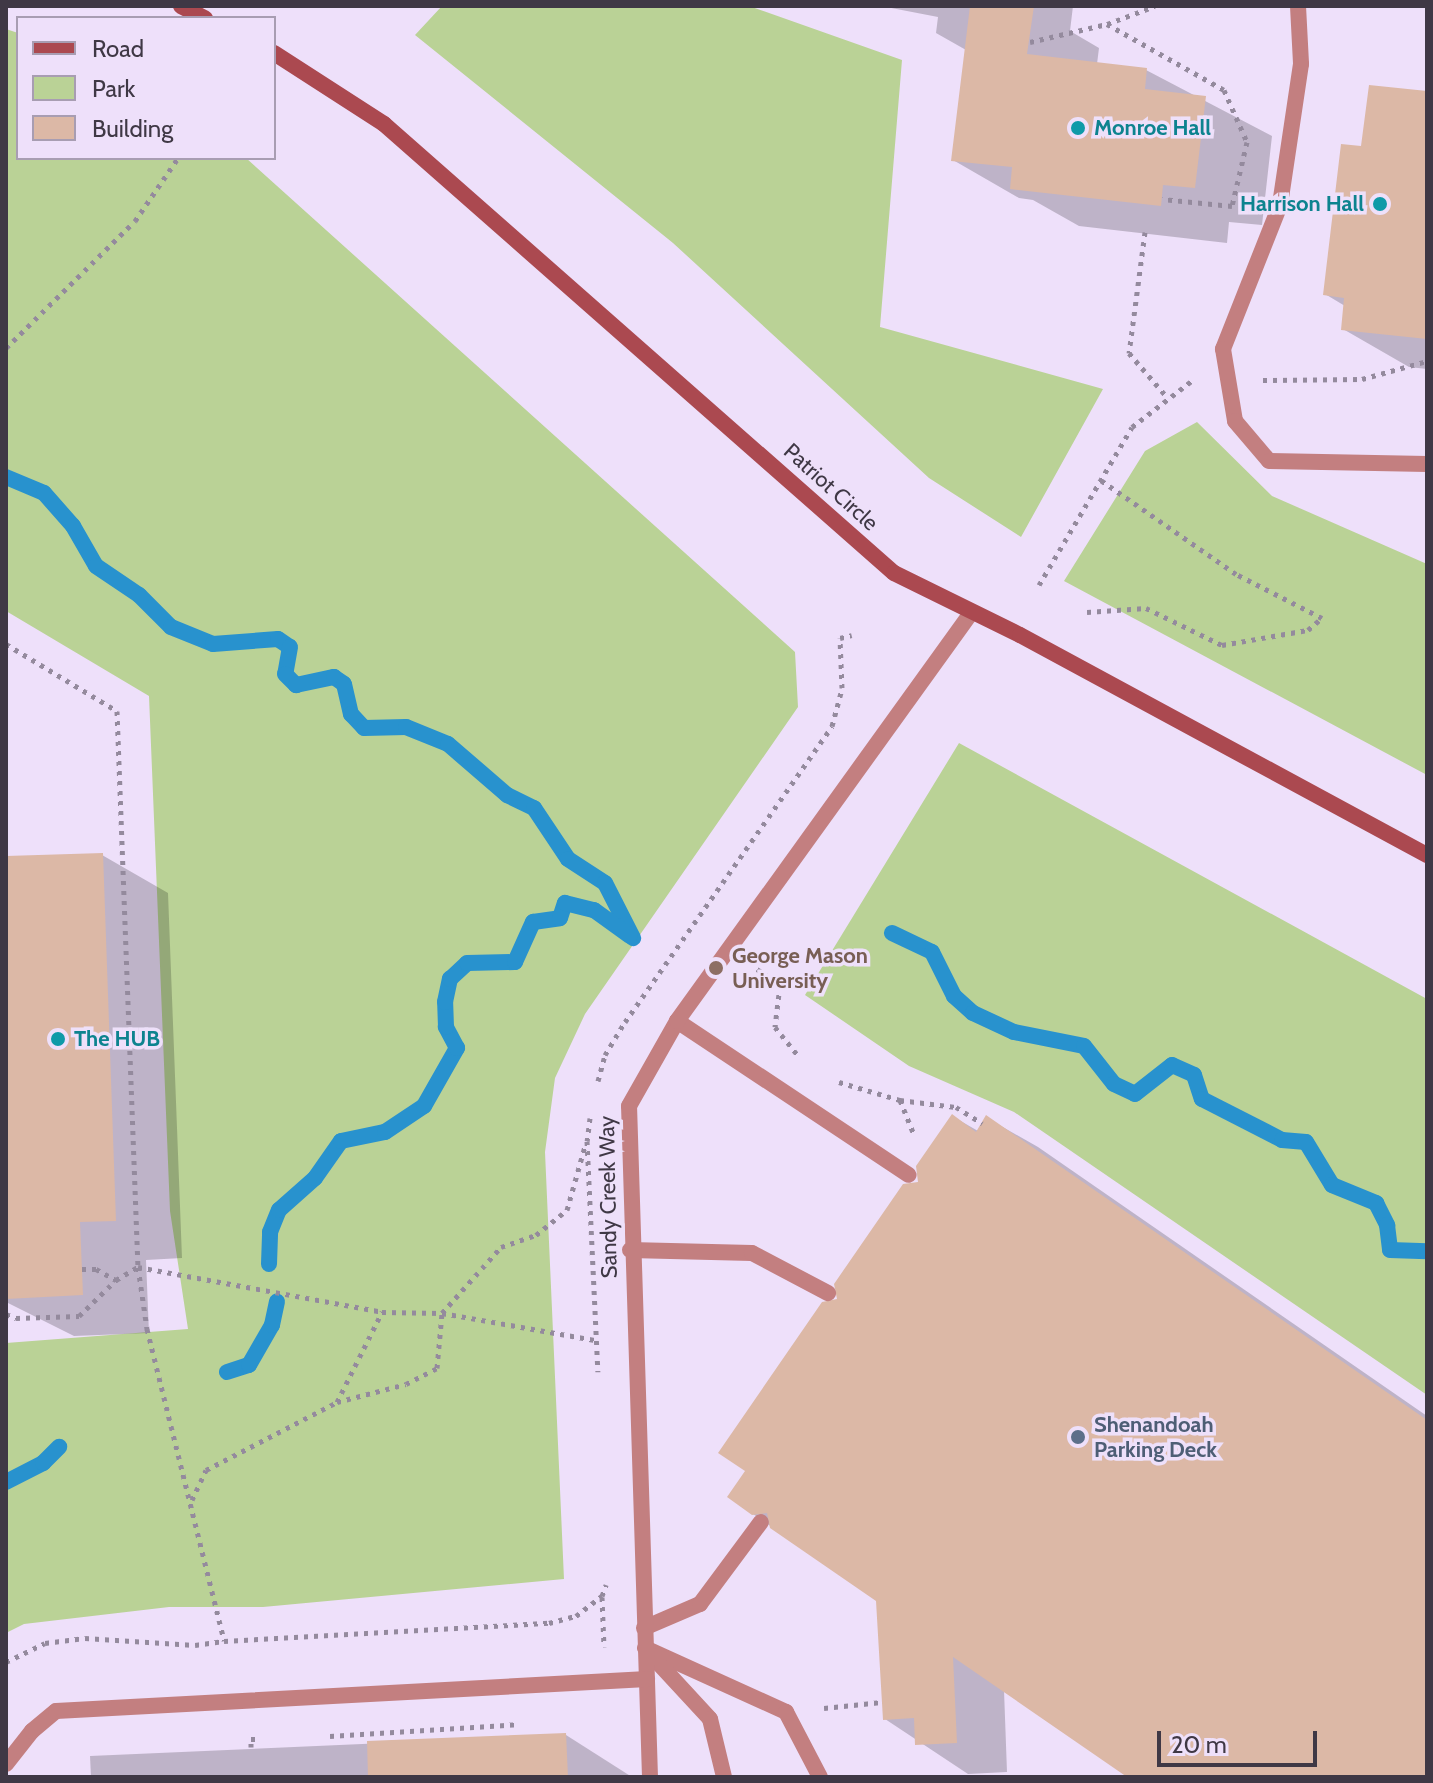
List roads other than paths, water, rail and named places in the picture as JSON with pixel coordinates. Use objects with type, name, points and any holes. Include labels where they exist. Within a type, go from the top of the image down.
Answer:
[{"type":"street","points":[[181,6],[201,16]]},
{"type":"street","points":[[1298,6],[1301,64],[1280,205],[1223,349],[1235,421],[1269,461],[1427,464]]},
{"type":"street","name":"Patriot Circle","points":[[276,54],[384,124],[894,573],[1427,855]]},
{"type":"street","name":"Sandy Creek Way","points":[[650,1777],[630,1250],[629,1106],[677,1021],[971,613]]},
{"type":"street","points":[[677,1021],[909,1175]]},
{"type":"street","points":[[630,1250],[752,1253],[828,1293]]},
{"type":"street","points":[[644,1628],[700,1604],[761,1522]]},
{"type":"street","points":[[645,1648],[710,1719],[724,1777]]},
{"type":"street","points":[[645,1648],[786,1712],[820,1777]]},
{"type":"street","points":[[6,1764],[32,1731],[56,1711],[647,1679]]},
{"type":"waterway","points":[[6,477],[44,493],[73,526],[96,566],[139,595],[171,627],[213,644],[278,639],[290,647],[285,674],[296,685],[334,677],[344,684],[351,714],[364,728],[406,727],[448,744],[507,795],[534,808],[568,859],[605,883],[633,938]]},
{"type":"waterway","points":[[269,1264],[270,1232],[279,1210],[315,1178],[341,1141],[385,1132],[424,1106],[457,1048],[446,1027],[445,1002],[450,979],[467,963],[515,962],[533,922],[560,918],[565,903],[594,910],[630,936]]},
{"type":"waterway","points":[[892,933],[932,952],[954,996],[973,1013],[1014,1032],[1084,1046],[1114,1084],[1135,1094],[1172,1065],[1194,1075],[1202,1099],[1282,1140],[1306,1142],[1332,1185],[1376,1203],[1387,1225],[1390,1250],[1427,1251]]},
{"type":"waterway","points":[[227,1372],[249,1365],[272,1325],[277,1302]]},
{"type":"waterway","points":[[6,1482],[43,1463],[59,1447]]},
{"type":"place","name":"Monroe Hall","points":[[1078,128]]},
{"type":"place","name":"Harrison Hall","points":[[1380,204]]},
{"type":"place","name":"George Mason University","points":[[716,968]]},
{"type":"place","name":"The HUB","points":[[58,1039]]},
{"type":"place","name":"Shenandoah Parking Deck","points":[[1078,1437]]}]
